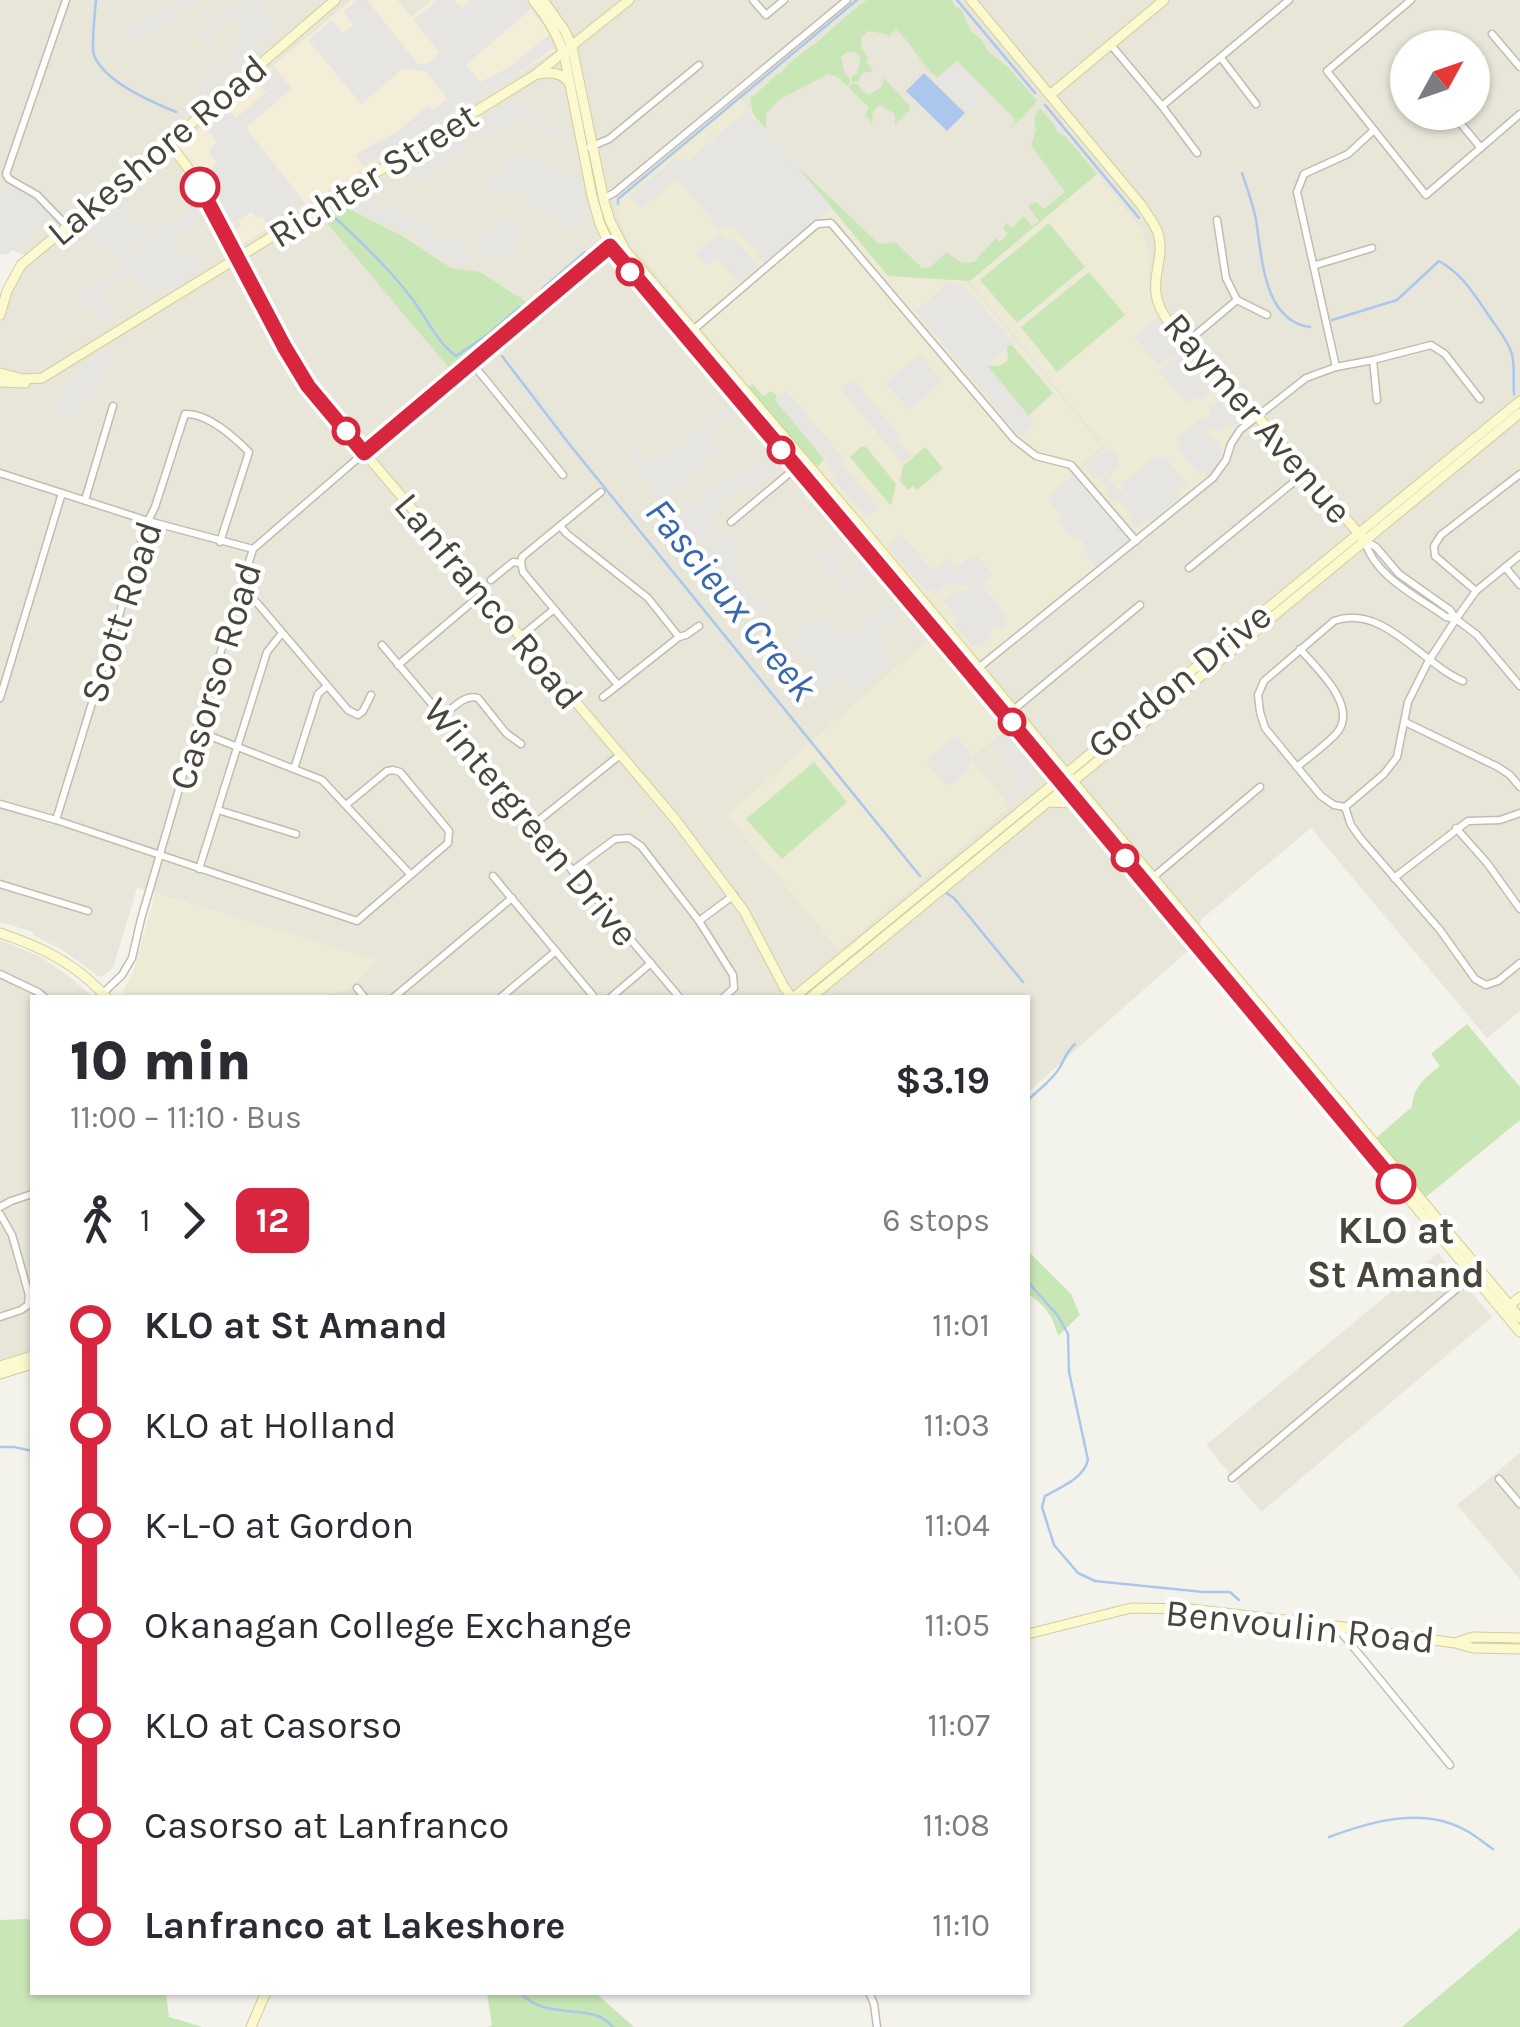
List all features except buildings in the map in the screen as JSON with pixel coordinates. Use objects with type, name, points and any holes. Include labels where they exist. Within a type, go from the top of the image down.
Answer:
[{"type":"main road","name":"Lakeshore Road","points":[[0,315],[21,264],[335,0]]},
{"type":"main road","points":[[533,0],[568,51],[589,147],[592,196],[615,249],[1150,880],[1506,1308],[1520,1332]]},
{"type":"main road","points":[[543,0],[565,31],[572,89],[615,249]]},
{"type":"main road","name":"Richter Street","points":[[42,378],[536,75],[629,0]]},
{"type":"main road","name":"Raymer Avenue","points":[[971,0],[1142,206],[1158,234],[1160,254],[1155,292],[1163,313],[1362,538]]},
{"type":"main road","points":[[1050,95],[1164,0]]},
{"type":"main road","points":[[536,75],[557,74],[566,78],[572,89]]},
{"type":"main road","name":"Lanfranco Road","points":[[168,143],[196,180],[308,386],[676,820],[734,895],[790,995]]},
{"type":"main road","points":[[0,373],[23,379],[42,378]]},
{"type":"main road","points":[[0,382],[42,378]]},
{"type":"main road","name":"Gordon Drive","points":[[796,995],[1066,780],[1094,764],[1520,401]]},
{"type":"main road","name":"Gordon Drive","points":[[1066,780],[1084,758],[1520,413]]},
{"type":"main road","points":[[1047,757],[1084,758]]},
{"type":"main road","points":[[1047,757],[1043,798],[1086,804]]},
{"type":"main road","points":[[1086,804],[1085,786],[1094,764]]},
{"type":"main road","name":"Gordon Drive","points":[[813,995],[1043,798]]},
{"type":"main road","points":[[1150,880],[1473,1275],[1520,1318]]},
{"type":"main road","points":[[0,933],[51,953],[102,995]]},
{"type":"main road","points":[[1506,1308],[1520,1297]]},
{"type":"main road","points":[[0,1366],[30,1357]]},
{"type":"main road","points":[[0,1374],[30,1365]]},
{"type":"main road","name":"Benvoulin Road","points":[[1030,1633],[1131,1608],[1191,1610],[1336,1626],[1473,1648],[1520,1649]]},
{"type":"main road","name":"Benvoulin Road","points":[[1455,1643],[1473,1637],[1520,1638]]},
{"type":"main road","points":[[252,2027],[265,1995]]},
{"type":"street","points":[[66,0],[6,174],[38,194],[67,226]]},
{"type":"street","points":[[754,0],[766,15],[784,0]]},
{"type":"street","points":[[603,198],[614,193],[847,0]]},
{"type":"street","points":[[1162,106],[1289,0]]},
{"type":"street","points":[[1412,0],[1327,71],[1426,196],[1520,114]]},
{"type":"street","points":[[1492,34],[1520,67]]},
{"type":"street","points":[[1110,44],[1198,153]]},
{"type":"street","points":[[1222,58],[1256,104]]},
{"type":"street","points":[[589,147],[609,139],[699,65]]},
{"type":"street","points":[[1336,367],[1297,192],[1304,174],[1348,154],[1374,130]]},
{"type":"street","points":[[1466,130],[1480,148]]},
{"type":"street","points":[[1216,220],[1226,278],[1237,300],[1267,315]]},
{"type":"street","points":[[689,334],[817,224],[831,222],[1014,439],[1036,456],[1071,465],[1136,541]]},
{"type":"street","points":[[1315,266],[1372,248]]},
{"type":"street","name":"Casorso Road","points":[[104,995],[132,958],[252,550],[595,260],[615,249]]},
{"type":"street","points":[[1187,342],[1237,300]]},
{"type":"street","points":[[975,671],[1214,478],[1240,430],[1306,378],[1431,344],[1445,354],[1480,399]]},
{"type":"street","points":[[1374,360],[1377,400]]},
{"type":"street","points":[[472,364],[563,475]]},
{"type":"street","points":[[85,500],[112,406]]},
{"type":"street","name":"Scott Road","points":[[56,820],[148,520],[185,414],[196,413],[249,452],[220,542]]},
{"type":"street","points":[[731,522],[800,465]]},
{"type":"street","points":[[1190,568],[1306,472]]},
{"type":"street","points":[[0,473],[252,550]]},
{"type":"street","points":[[1476,590],[1434,556],[1434,546],[1441,535],[1520,474]]},
{"type":"street","points":[[601,492],[522,557],[521,563],[523,572],[618,686]]},
{"type":"street","points":[[0,698],[62,493]]},
{"type":"street","points":[[560,526],[648,598],[679,637]]},
{"type":"street","name":"Raymer Avenue","points":[[1362,538],[1368,552],[1394,581],[1477,634],[1520,686]]},
{"type":"street","points":[[1345,807],[1384,774],[1397,757],[1408,702],[1430,659],[1476,590],[1520,556]]},
{"type":"street","points":[[491,580],[513,562],[521,563]]},
{"type":"street","points":[[1505,567],[1520,585]]},
{"type":"street","points":[[240,587],[353,714],[364,711],[372,696]]},
{"type":"street","points":[[398,665],[483,593]]},
{"type":"street","points":[[1010,713],[1140,606]]},
{"type":"street","points":[[520,637],[554,610]]},
{"type":"street","points":[[1345,807],[1321,796],[1265,728],[1258,695],[1264,682],[1334,621],[1363,616],[1462,682]]},
{"type":"street","points":[[602,698],[679,637],[699,626]]},
{"type":"street","points":[[199,869],[267,652],[282,633]]},
{"type":"street","name":"Wintergreen Drive","points":[[382,646],[678,995]]},
{"type":"street","points":[[1297,768],[1340,730],[1342,716],[1335,689],[1300,650]]},
{"type":"street","points":[[294,769],[318,694],[327,686]]},
{"type":"street","points":[[442,718],[464,698],[472,696],[521,744]]},
{"type":"street","points":[[1404,722],[1498,767],[1520,787]]},
{"type":"street","points":[[196,731],[322,780],[410,874]]},
{"type":"street","points":[[533,825],[620,755]]},
{"type":"street","points":[[0,804],[357,921],[448,843],[450,837],[400,772],[394,770],[346,805]]},
{"type":"street","points":[[1150,880],[1260,788]]},
{"type":"street","points":[[1345,807],[1351,824],[1440,930],[1475,979],[1486,985],[1498,982],[1520,963]]},
{"type":"street","points":[[218,810],[296,834]]},
{"type":"street","points":[[1394,878],[1468,820],[1500,820],[1520,813]]},
{"type":"street","points":[[1456,828],[1520,909]]},
{"type":"street","points":[[572,871],[615,838],[629,838],[641,846],[699,921],[733,975],[734,988],[726,995]]},
{"type":"street","points":[[493,876],[594,995]]},
{"type":"street","points":[[0,884],[88,912]]},
{"type":"street","points":[[699,921],[734,895]]},
{"type":"street","points":[[398,995],[512,898]]},
{"type":"street","points":[[504,995],[556,950]]},
{"type":"street","points":[[614,995],[651,963]]},
{"type":"street","points":[[0,974],[42,995]]},
{"type":"street","points":[[358,988],[363,995]]},
{"type":"street","points":[[0,1317],[28,1305],[29,1295],[12,1235],[0,1210],[11,1201],[30,1195]]},
{"type":"street","points":[[1232,1478],[1473,1275]]},
{"type":"street","points":[[1499,1479],[1520,1504]]},
{"type":"street","points":[[1336,1626],[1450,1764]]},
{"type":"street","points":[[870,1995],[877,2027]]},
{"type":"shaded area","points":[[0,0],[1520,0],[1520,1011],[1487,1038],[1311,828],[1202,919],[1191,948],[1030,1090],[1030,995],[325,995],[348,989],[378,961],[137,888],[113,968],[98,976],[63,950],[33,935],[34,932],[0,922],[0,315],[7,291],[29,257],[0,245]]},
{"type":"shaded area","points":[[178,0],[195,0],[207,15],[204,17],[191,1],[149,36],[131,45],[122,23],[149,20]]},
{"type":"shaded area","points":[[250,0],[264,0],[268,6],[261,12],[277,31],[232,70],[229,67],[206,92],[201,90],[198,75],[209,81],[216,76],[236,52],[233,47],[244,38],[245,31],[235,19],[227,17],[221,20],[211,43],[196,34],[236,1],[246,11]]},
{"type":"shaded area","points":[[351,0],[397,0],[411,17],[432,0],[523,0],[549,32],[555,51],[238,247],[197,174],[176,148]]},
{"type":"shaded area","points":[[357,0],[367,0],[418,64],[428,63],[440,53],[413,20],[438,0],[455,0],[462,8],[471,0],[524,0],[531,9],[466,65],[480,82],[508,68],[550,34],[556,46],[511,78],[364,167],[355,155],[398,131],[429,105],[433,109],[448,99],[425,71],[403,69],[361,104],[308,40],[332,20],[343,33],[353,25],[343,12]]},
{"type":"shaded area","points":[[957,61],[988,92],[969,111],[937,79]]},
{"type":"shaded area","points":[[274,67],[292,88],[246,128],[306,204],[268,226],[262,216],[257,219],[252,212],[238,220],[241,226],[237,228],[234,222],[230,224],[204,176],[217,163],[208,151],[217,142],[206,128],[228,110],[236,118],[266,92],[257,81]]},
{"type":"shaded area","points":[[522,96],[531,114],[541,113],[559,131],[564,127],[572,134],[563,143],[534,119],[523,115],[485,140],[475,124]]},
{"type":"shaded area","points":[[740,98],[888,276],[966,280],[1102,447],[1075,470],[1131,538],[978,663],[626,237],[614,204]]},
{"type":"shaded area","points":[[747,110],[830,205],[830,210],[788,246],[781,247],[766,264],[732,225],[720,229],[677,179],[641,209],[630,196],[676,158],[688,162]]},
{"type":"shaded area","points":[[459,134],[468,148],[416,182],[406,165]]},
{"type":"shaded area","points":[[531,153],[559,177],[574,173],[576,179],[581,178],[589,217],[583,219],[585,224],[565,228],[558,225],[516,190],[489,197],[483,178],[500,175],[518,154]]},
{"type":"shaded area","points":[[1097,174],[1142,230],[1148,249],[1150,298],[1158,314],[1246,418],[1218,469],[1137,534],[1082,469],[1106,447],[970,281]]},
{"type":"shaded area","points":[[11,185],[29,191],[54,215],[3,255],[0,194]]},
{"type":"shaded area","points":[[361,194],[421,220],[436,242],[456,240],[474,262],[466,268],[461,263],[457,266],[449,256],[447,260],[428,251],[415,235],[414,227],[412,233],[406,232],[352,208]]},
{"type":"shaded area","points":[[114,203],[128,213],[125,216],[128,220],[132,218],[136,229],[144,228],[160,214],[165,220],[141,239],[132,240],[135,244],[118,259],[90,234],[93,231],[88,225]]},
{"type":"shaded area","points":[[193,206],[200,216],[169,241],[184,259],[194,253],[197,257],[201,255],[207,265],[166,290],[151,273],[162,289],[149,296],[129,274],[100,298],[114,312],[110,322],[81,304],[83,300],[79,297],[136,248],[141,253],[146,248],[142,243],[147,239],[152,243],[157,238],[153,233],[167,221],[171,225]]},
{"type":"shaded area","points":[[507,214],[522,232],[517,240],[520,244],[498,263],[489,253],[485,256],[477,245],[477,237],[493,223],[497,226]]},
{"type":"shaded area","points":[[719,234],[727,243],[734,238],[759,268],[739,283],[717,257],[707,265],[695,254]]},
{"type":"shaded area","points":[[949,282],[958,286],[962,283],[1013,342],[987,365],[1033,421],[1034,425],[1021,437],[912,307],[919,308]]},
{"type":"shaded area","points":[[1158,317],[1213,382],[1210,384],[1214,388],[1199,400],[1196,396],[1187,404],[1159,371],[1177,356],[1174,353],[1159,365],[1135,337]]},
{"type":"shaded area","points":[[111,351],[116,357],[72,420],[53,407],[82,365]]},
{"type":"shaded area","points":[[919,354],[942,381],[909,410],[886,383]]},
{"type":"shaded area","points":[[853,379],[900,436],[898,439],[911,456],[902,463],[843,392],[843,387]]},
{"type":"shaded area","points":[[786,390],[879,508],[864,514],[832,477],[835,473],[830,472],[825,459],[775,400]]},
{"type":"shaded area","points":[[1223,399],[1241,414],[1241,421],[1220,432],[1206,429],[1223,450],[1219,458],[1222,462],[1207,476],[1204,472],[1200,474],[1175,446],[1179,443],[1176,439],[1201,418],[1205,422],[1212,415],[1209,410]]},
{"type":"shaded area","points":[[727,407],[733,415],[711,434],[723,449],[667,496],[683,514],[738,468],[745,476],[766,460],[777,473],[758,487],[754,483],[738,495],[735,493],[709,513],[717,531],[700,545],[693,545],[650,493],[655,488],[627,455],[637,447],[647,461],[657,463]]},
{"type":"shaded area","points":[[1110,447],[1120,459],[1120,466],[1109,476],[1104,473],[1120,492],[1124,489],[1121,485],[1156,456],[1159,459],[1163,455],[1187,484],[1177,493],[1179,497],[1150,522],[1147,519],[1135,529],[1129,520],[1132,517],[1118,499],[1113,502],[1106,492],[1109,489],[1085,468]]},
{"type":"shaded area","points":[[1072,476],[1079,476],[1128,536],[1128,541],[1096,566],[1077,535],[1073,538],[1059,522],[1063,517],[1048,499]]},
{"type":"shaded area","points":[[719,534],[729,536],[735,546],[730,558],[736,560],[731,565],[762,603],[771,603],[766,608],[770,611],[767,615],[737,598],[709,563],[691,577],[686,570],[717,544],[713,538]]},
{"type":"shaded area","points":[[901,534],[932,571],[948,558],[957,568],[977,556],[992,575],[981,585],[1008,617],[1004,621],[1007,624],[987,634],[990,638],[981,646],[977,642],[973,646],[954,623],[958,618],[943,601],[973,584],[947,584],[936,594],[931,588],[926,592],[888,547]]},
{"type":"shaded area","points":[[842,539],[848,545],[833,559],[847,576],[863,564],[872,574],[847,595],[817,560]]},
{"type":"shaded area","points":[[887,602],[899,616],[875,637],[895,662],[857,690],[843,674],[820,692],[808,679],[821,667],[812,656],[794,651],[796,636],[825,617],[843,639]]},
{"type":"shaded area","points":[[930,638],[1006,729],[971,759],[1010,807],[838,950],[727,815]]},
{"type":"shaded area","points":[[1002,734],[1031,768],[1033,780],[1010,804],[1006,796],[1020,780],[990,744]]},
{"type":"shaded area","points":[[956,735],[971,754],[969,769],[948,787],[926,761]]},
{"type":"shaded area","points":[[155,894],[379,961],[348,989],[325,995],[124,995]]},
{"type":"shaded area","points":[[0,940],[41,957],[91,995],[30,995],[30,1351],[0,1360]]},
{"type":"shaded area","points":[[1438,1253],[1492,1317],[1261,1512],[1206,1445]]},
{"type":"shaded area","points":[[1520,1453],[1520,1579],[1457,1505]]},
{"type":"green space","points":[[867,0],[952,0],[971,31],[1037,101],[1009,129],[1015,121],[1012,116],[957,61],[937,78],[896,29],[888,37],[868,31],[861,38],[861,47],[873,71],[852,82],[861,57],[847,52],[841,57],[849,77],[847,86],[828,74],[780,99],[766,114],[766,130],[753,114],[750,96]]},
{"type":"green space","points":[[884,78],[910,106],[895,125],[895,114],[880,105],[873,113],[873,124],[865,115],[869,107],[848,87],[858,84],[869,95],[881,87]]},
{"type":"green space","points":[[1040,108],[1097,174],[970,281],[888,276],[797,166],[879,244],[895,242],[922,268],[929,268],[947,252],[962,263],[974,262],[996,238],[1000,242],[1008,234],[1003,228],[1006,223],[1012,228],[1024,216],[1032,226],[1039,221],[1028,206],[1036,202],[1044,209],[1065,192],[1031,145],[1036,130],[1034,117]]},
{"type":"green space","points":[[341,205],[402,236],[451,268],[480,272],[528,303],[450,369],[322,217]]},
{"type":"green space","points":[[1049,223],[1085,267],[1017,323],[980,280]]},
{"type":"green space","points":[[1089,272],[1125,315],[1057,372],[1021,327]]},
{"type":"green space","points":[[1011,344],[1053,393],[1027,417],[984,365],[1005,363]]},
{"type":"green space","points":[[753,384],[763,396],[771,391],[777,396],[775,400],[824,459],[818,466],[749,387]]},
{"type":"green space","points":[[866,447],[896,484],[891,506],[850,457]]},
{"type":"green space","points":[[925,447],[943,468],[917,490],[913,486],[908,490],[900,481],[903,466]]},
{"type":"green space","points":[[814,762],[847,802],[782,859],[746,819]]},
{"type":"green space","points":[[1467,1024],[1520,1087],[1520,1120],[1426,1197],[1376,1138],[1412,1107],[1417,1088],[1440,1066],[1431,1054]]},
{"type":"green space","points":[[1030,1253],[1071,1294],[1080,1315],[1058,1336],[1039,1302],[1030,1295]]},
{"type":"green space","points":[[0,1920],[30,1920],[30,1995],[166,1995],[169,2017],[203,2027],[0,2027]]},
{"type":"green space","points":[[1520,1928],[1520,2027],[1402,2027]]},
{"type":"green space","points":[[487,1995],[598,1995],[634,2027],[487,2027],[492,2025]]},
{"type":"water","points":[[924,73],[965,113],[947,131],[906,91]]},
{"type":"waterway","name":"Fascieux Creek","points":[[96,0],[93,51],[99,65],[130,90],[176,112]]},
{"type":"waterway","points":[[618,204],[618,199],[857,0]]},
{"type":"waterway","points":[[957,0],[1035,93]]},
{"type":"waterway","points":[[1045,105],[1139,218]]},
{"type":"waterway","points":[[1242,173],[1274,300],[1294,322],[1310,327]]},
{"type":"waterway","name":"Fascieux Creek","points":[[331,214],[394,277],[437,337],[456,356],[520,307]]},
{"type":"waterway","points":[[542,289],[585,252]]},
{"type":"waterway","points":[[1332,320],[1397,300],[1439,261],[1466,284],[1507,343],[1513,359],[1514,394]]},
{"type":"waterway","name":"Fascieux Creek","points":[[502,356],[920,876]]},
{"type":"waterway","name":"Fascieux Creek","points":[[945,892],[1023,982]]},
{"type":"waterway","name":"Fascieux Creek","points":[[1030,1098],[1053,1076],[1075,1044]]},
{"type":"waterway","name":"Fascieux Creek","points":[[1030,1284],[1068,1334],[1069,1372],[1088,1460],[1076,1477],[1045,1496],[1042,1507],[1054,1545],[1078,1573],[1095,1581],[1230,1592],[1239,1600]]},
{"type":"waterway","points":[[0,1447],[30,1451]]},
{"type":"waterway","name":"Fascieux Creek","points":[[1329,1837],[1380,1821],[1433,1819],[1450,1823],[1493,1849]]},
{"type":"waterway","points":[[524,1995],[542,2007],[593,2014],[613,2027]]},
{"type":"bus line","name":"12","points":[[200,187],[308,386],[364,453],[610,246],[1396,1184]]},
{"type":"place","name":"KLO at St Amand","points":[[1396,1184]]}]
